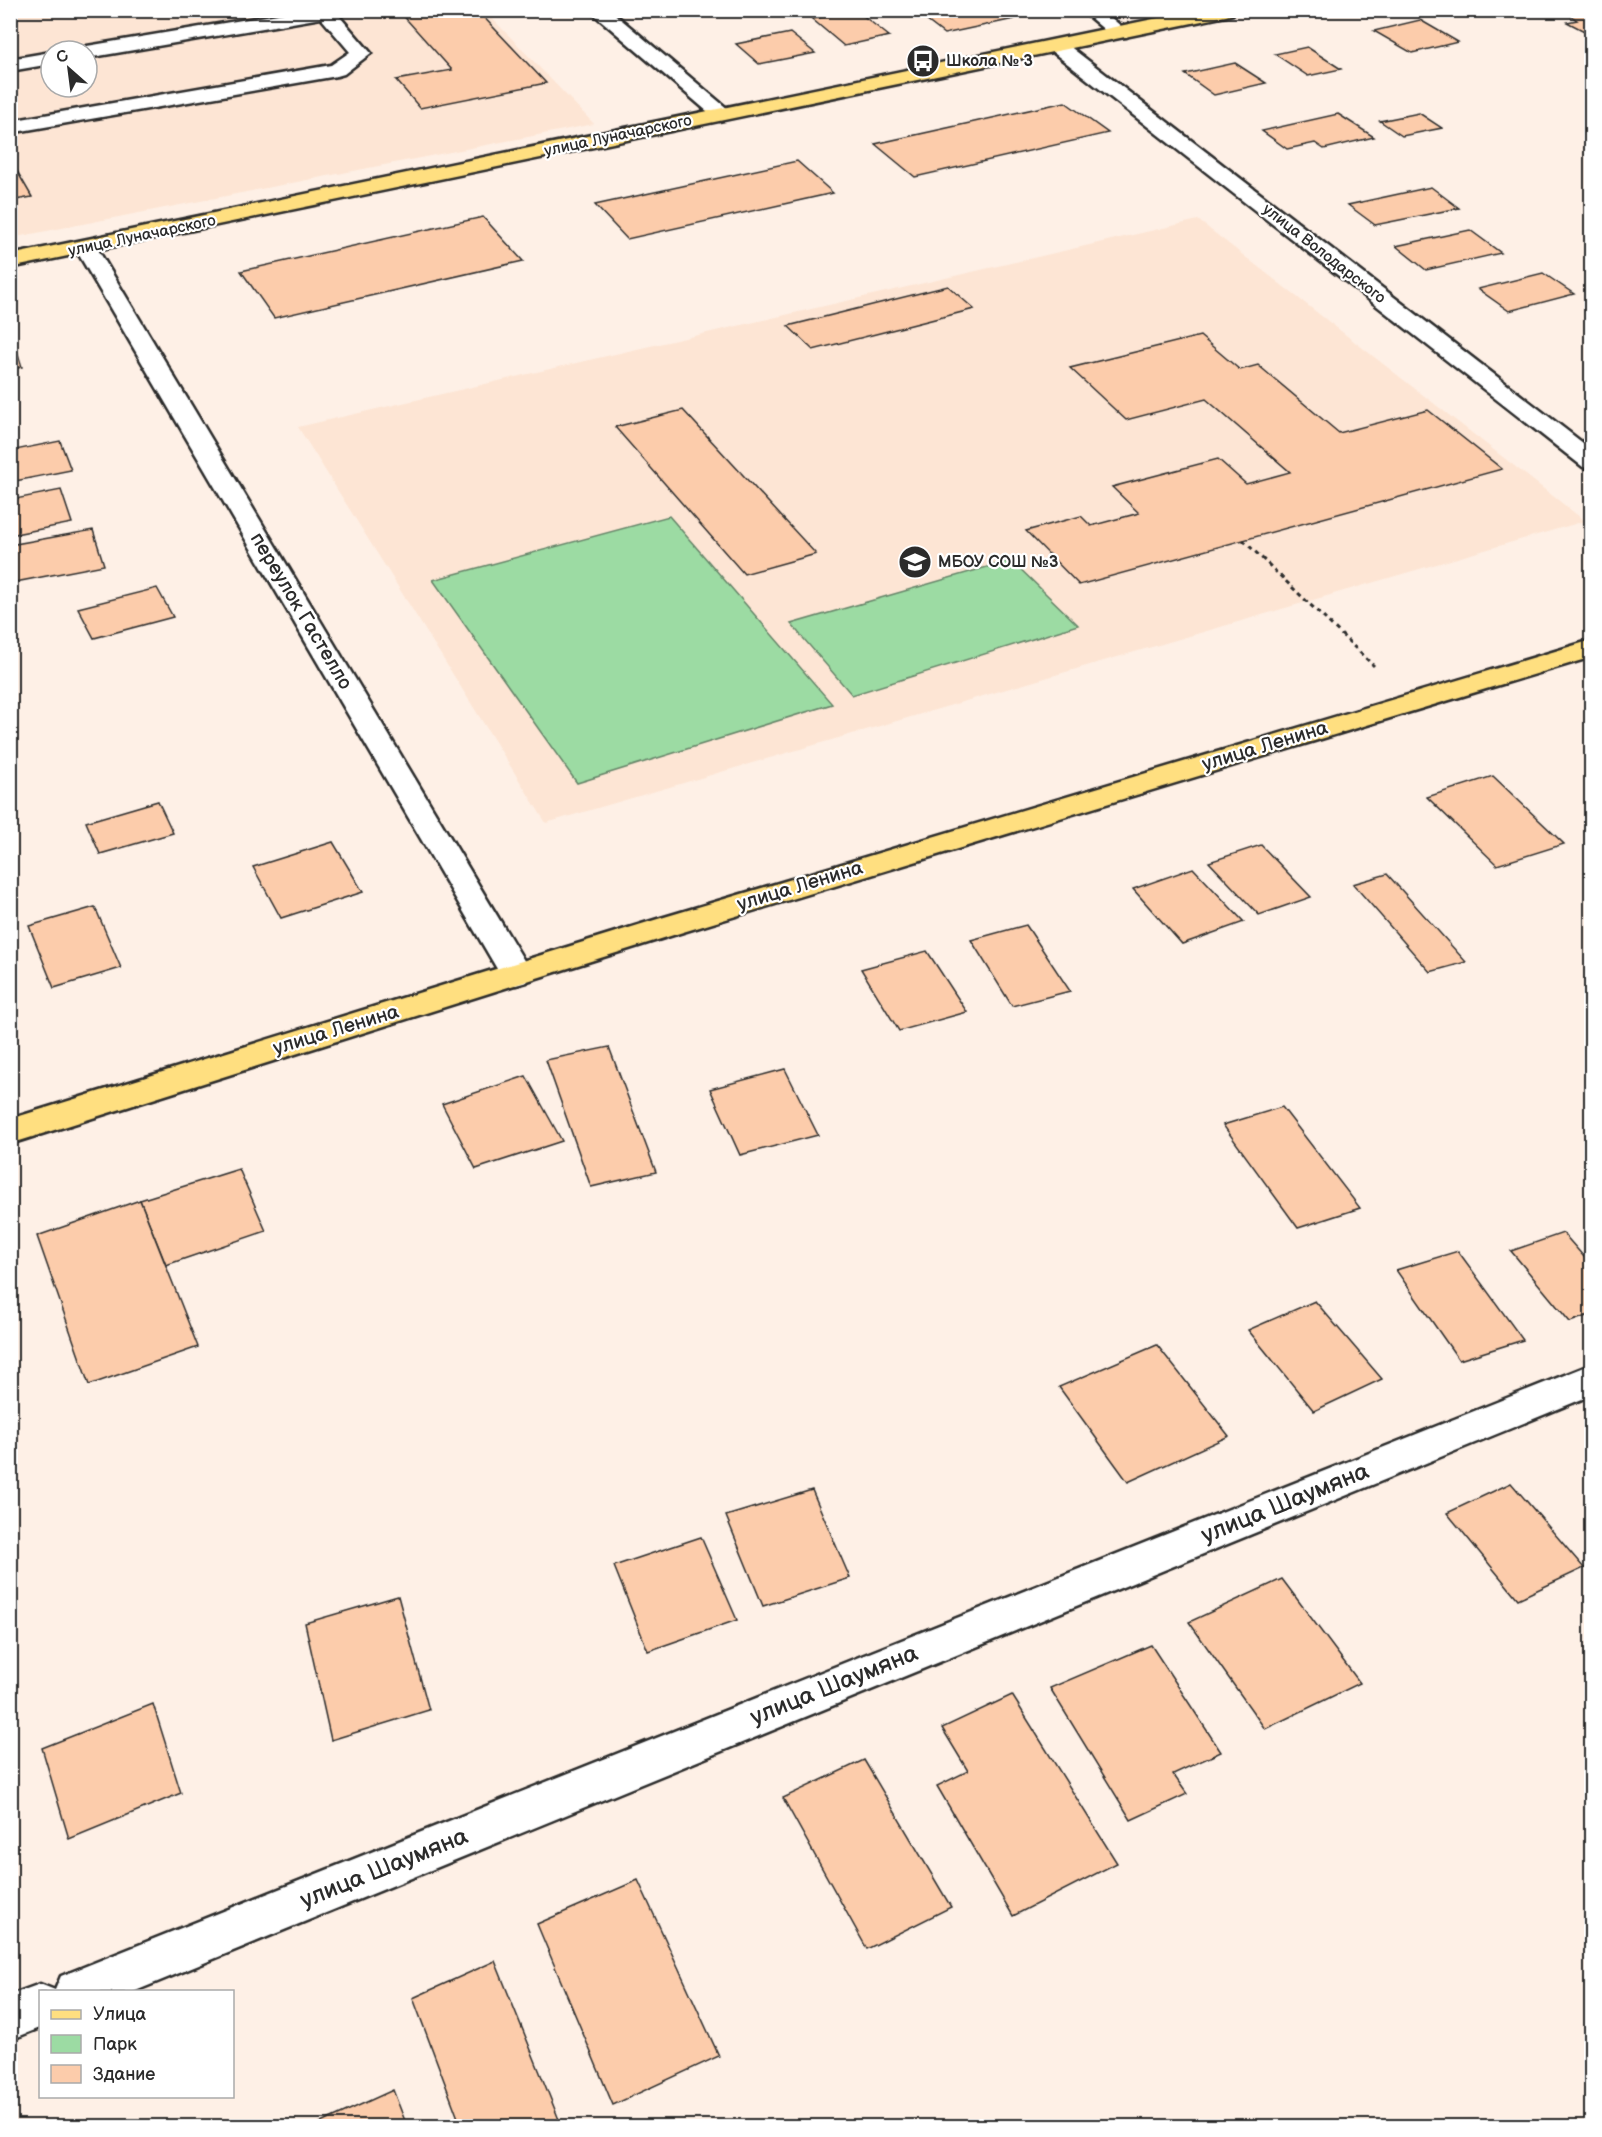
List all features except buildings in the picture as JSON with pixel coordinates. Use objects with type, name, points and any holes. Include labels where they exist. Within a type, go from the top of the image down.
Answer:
[{"type":"main road","name":"улица Луначарского","points":[[11,261],[86,248],[1226,10]]},
{"type":"main road","name":"улица Ленина","points":[[10,1132],[516,974],[1592,648]]},
{"type":"street","points":[[598,10],[722,114]]},
{"type":"street","points":[[1090,10],[1120,33]]},
{"type":"street","points":[[10,127],[337,70],[361,53],[325,11],[99,50]]},
{"type":"street","name":"улица Володарского","points":[[1057,46],[1592,462]]},
{"type":"street","points":[[10,65],[39,60]]},
{"type":"street","name":"переулок Гастелло","points":[[86,248],[516,974]]},
{"type":"street","name":"улица Шаумяна","points":[[82,1990],[1592,1379]]},
{"type":"street","points":[[10,2019],[39,2006]]},
{"type":"path","points":[[1244,540],[1411,702]]},
{"type":"shaded area","points":[[11,11],[485,11],[594,124],[11,238]]},
{"type":"shaded area","name":"МБОУ СОШ №3","points":[[1198,220],[1585,521],[546,823],[298,427]]},
{"type":"green space","points":[[669,516],[832,704],[577,783],[433,580]]},
{"type":"green space","points":[[1011,560],[1078,625],[852,695],[791,624]]},
{"type":"place","name":"Школа № 3","points":[[923,61]]},
{"type":"place","name":"МБОУ СОШ №3","points":[[915,562]]}]
